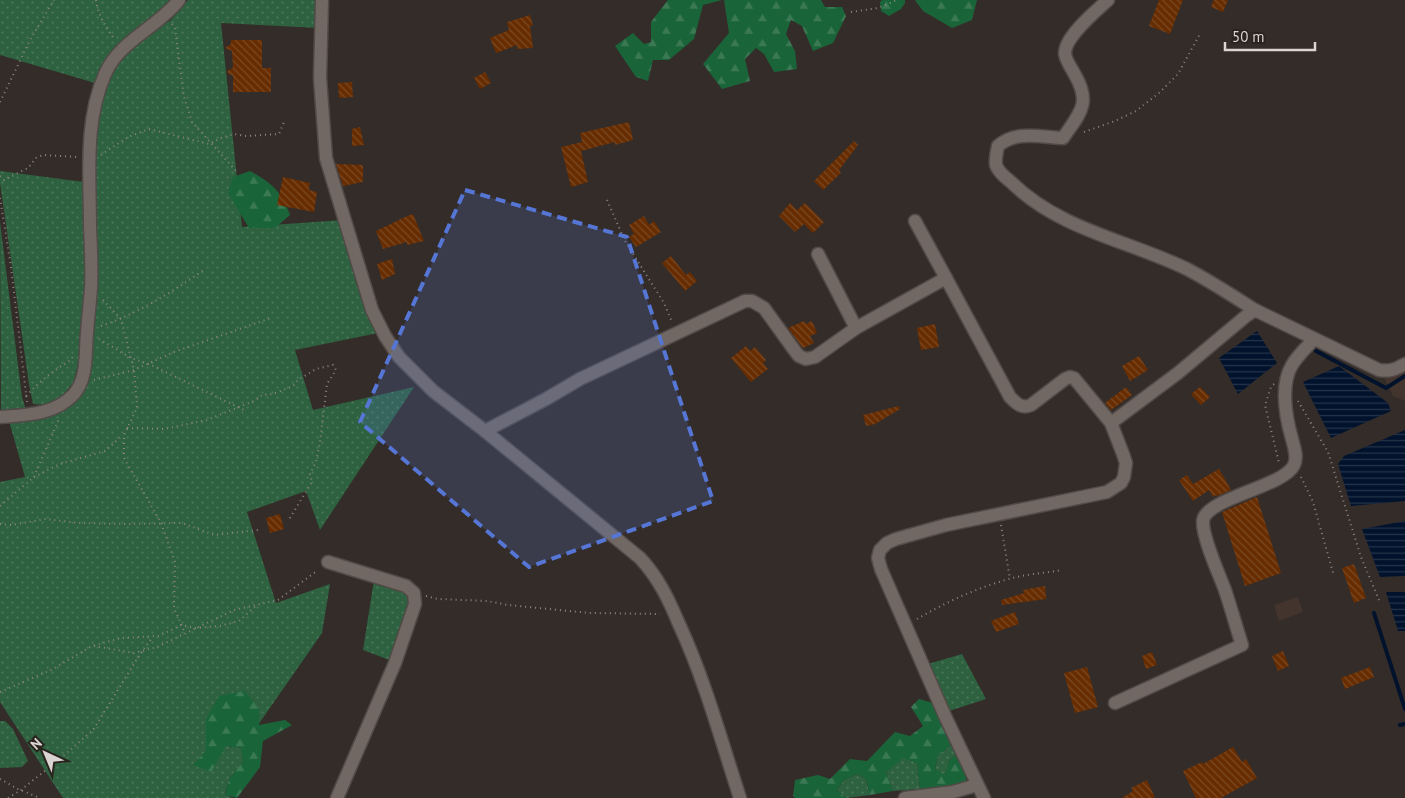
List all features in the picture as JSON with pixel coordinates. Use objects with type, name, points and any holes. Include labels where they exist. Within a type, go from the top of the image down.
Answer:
[{"type":"street","points":[[0,418],[34,414],[54,409],[66,402],[82,382],[90,287],[90,137],[100,89],[111,62],[122,48],[167,13],[180,0]]},
{"type":"street","points":[[322,0],[320,71],[324,146],[331,176],[347,223],[372,310],[385,336],[399,357],[419,379],[485,430],[640,558],[652,571],[675,614],[698,668],[740,798]]},
{"type":"street","points":[[1108,0],[1087,19],[1066,47],[1065,54],[1067,60],[1082,86],[1084,96],[1080,112],[1063,138],[1013,136],[1004,140],[998,146],[996,165],[1001,173],[1021,193],[1042,208],[1091,232],[1145,251],[1187,269],[1255,310],[1379,370],[1395,370],[1405,364]]},
{"type":"street","points":[[915,221],[1010,397],[1016,403],[1026,408],[1032,406],[1065,379],[1070,377],[1078,381],[1112,423],[1126,463],[1124,477],[1116,488],[1107,492],[946,525],[896,539],[886,543],[880,550],[878,558],[881,569],[945,716],[984,798]]},
{"type":"street","points":[[818,254],[856,328]]},
{"type":"street","points":[[485,430],[546,399],[580,379],[745,301],[758,303],[764,308],[799,356],[806,359],[815,358],[856,328],[946,278]]},
{"type":"street","points":[[1112,423],[1178,373],[1255,310]]},
{"type":"street","points":[[1115,702],[1242,645],[1204,532],[1203,520],[1211,510],[1234,497],[1283,477],[1295,463],[1295,453],[1285,413],[1287,381],[1292,365],[1314,339]]},
{"type":"street","points":[[328,562],[406,586],[414,593],[414,604],[395,663],[337,798]]},
{"type":"street","points":[[905,798],[953,792],[977,785]]},
{"type":"path","points":[[0,102],[30,40],[54,0]]},
{"type":"path","points":[[96,0],[97,8],[106,29],[122,48]]},
{"type":"path","points":[[851,12],[878,8],[897,0]]},
{"type":"path","points":[[167,13],[175,29],[184,97],[192,122],[237,172]]},
{"type":"path","points":[[1063,138],[1115,121],[1136,111],[1159,93],[1178,74],[1201,32]]},
{"type":"path","points":[[0,176],[4,180],[28,168],[36,158],[43,155],[90,163],[128,138],[150,129],[212,144],[221,138],[234,134],[246,136],[279,134],[284,122]]},
{"type":"path","points":[[0,198],[11,268],[27,406],[34,414]]},
{"type":"path","points":[[607,200],[625,241],[664,303],[677,333]]},
{"type":"path","points":[[87,331],[122,319],[160,300],[204,270]]},
{"type":"path","points":[[90,287],[122,319],[134,370],[137,408],[124,435],[124,458],[161,523],[175,562],[174,608],[185,633]]},
{"type":"path","points":[[82,382],[134,370],[174,352],[271,318]]},
{"type":"path","points":[[87,331],[131,358],[149,364],[246,411]]},
{"type":"path","points":[[26,396],[37,384],[71,360],[73,354]]},
{"type":"path","points":[[127,428],[164,429],[207,420],[256,400],[262,394],[273,394],[293,386],[298,380],[316,369],[333,365],[336,370],[327,384],[320,442],[316,462],[310,474],[312,482],[288,521]]},
{"type":"path","points":[[1287,381],[1328,452],[1361,557],[1379,600]]},
{"type":"path","points":[[34,477],[66,402]]},
{"type":"path","points":[[0,506],[34,477],[60,464],[105,451],[124,435]]},
{"type":"path","points":[[1295,463],[1313,502],[1334,576]]},
{"type":"path","points":[[999,515],[1010,579]]},
{"type":"path","points":[[0,524],[11,525],[46,519],[79,523],[182,523],[214,535],[258,530]]},
{"type":"path","points":[[92,646],[134,653],[157,647],[234,610],[278,600],[328,562]]},
{"type":"path","points":[[906,625],[936,608],[970,593],[1010,579],[1062,570]]},
{"type":"path","points":[[414,593],[438,599],[487,601],[508,606],[590,613],[675,614]]},
{"type":"path","points":[[0,692],[51,670],[92,646],[122,638],[159,636],[182,625],[196,628],[220,626],[239,621],[257,605]]},
{"type":"path","points":[[8,798],[21,790],[93,730],[142,651],[154,636]]},
{"type":"path","points":[[0,779],[40,798]]},
{"type":"highlighted area","points":[[465,190],[627,237],[713,501],[529,567],[360,422]]},
{"type":"shaded area","points":[[1405,369],[1405,401],[1393,396],[1383,375]]},
{"type":"shaded area","points":[[1298,597],[1303,612],[1279,621],[1274,605]]},
{"type":"green space","points":[[0,0],[173,0],[113,50],[106,59],[95,83],[0,55]]},
{"type":"green space","points":[[188,0],[320,0],[318,28],[221,23],[242,227],[343,220],[378,333],[295,350],[313,410],[414,387],[320,530],[306,491],[247,512],[276,603],[330,584],[322,633],[258,725],[206,719],[206,751],[226,746],[242,748],[243,761],[229,779],[225,794],[232,798],[63,798],[0,702],[0,482],[25,477],[9,421],[45,417],[86,385],[94,158],[99,114],[113,69],[134,43],[171,20]]},
{"type":"green space","points":[[668,0],[722,0],[703,5],[694,39],[669,60],[653,60],[648,81],[636,77],[615,46],[633,33],[644,44],[651,42],[651,22]]},
{"type":"green space","points":[[724,0],[821,0],[825,7],[842,7],[846,16],[833,43],[813,51],[802,26],[791,20],[786,34],[795,51],[797,69],[774,72],[764,54],[756,48],[745,59],[750,81],[722,89],[703,64],[729,33]]},
{"type":"green space","points":[[882,0],[905,0],[905,3],[901,9],[889,16],[881,11],[880,2]]},
{"type":"green space","points":[[915,0],[977,0],[972,20],[952,28],[923,11]]},
{"type":"green space","points":[[0,171],[84,182],[85,284],[79,358],[74,382],[62,396],[46,405],[33,404],[29,384],[0,183]]},
{"type":"green space","points":[[250,171],[275,188],[287,207],[290,215],[275,228],[249,228],[228,193],[233,177]]},
{"type":"green space","points":[[0,222],[22,397],[26,410],[1,413]]},
{"type":"green space","points":[[374,580],[411,595],[392,661],[363,650]]},
{"type":"green space","points":[[962,654],[986,699],[949,711],[928,664]]},
{"type":"green space","points":[[245,691],[259,709],[259,725],[285,720],[292,725],[263,741],[260,767],[237,798],[225,795],[229,779],[243,761],[241,748],[226,746],[211,772],[193,765],[206,751],[206,719],[219,696]]},
{"type":"green space","points":[[919,699],[933,703],[951,745],[938,756],[935,769],[945,775],[949,761],[956,754],[966,773],[966,783],[954,787],[920,789],[917,763],[903,758],[886,772],[893,791],[870,795],[866,779],[857,774],[844,780],[837,790],[846,798],[795,798],[793,796],[795,780],[818,775],[830,779],[850,759],[867,761],[895,732],[910,736],[923,726],[911,707]]},
{"type":"green space","points":[[0,721],[5,721],[13,729],[28,761],[22,767],[0,768]]},
{"type":"green space","points":[[951,745],[956,754],[949,761],[945,776],[935,769],[938,756]]},
{"type":"green space","points":[[903,757],[917,763],[920,789],[893,791],[886,772]]},
{"type":"green space","points":[[857,774],[866,779],[870,795],[846,798],[837,790],[844,780]]},
{"type":"water","points":[[1257,331],[1277,363],[1238,394],[1219,358]]},
{"type":"water","points":[[1339,366],[1388,403],[1391,411],[1331,438],[1303,382]]},
{"type":"water","points":[[1405,430],[1405,501],[1351,506],[1338,464],[1344,456]]},
{"type":"water","points":[[1405,521],[1405,576],[1380,577],[1362,529]]},
{"type":"water","points":[[1386,592],[1405,592],[1405,631],[1398,631]]},
{"type":"building","points":[[1159,0],[1183,0],[1170,34],[1149,26]]},
{"type":"building","points":[[1214,0],[1228,0],[1223,12],[1211,7]]},
{"type":"building","points":[[530,15],[533,25],[530,26],[533,48],[517,49],[517,45],[496,53],[490,38],[509,30],[507,22]]},
{"type":"building","points":[[231,40],[262,40],[262,68],[271,68],[271,92],[233,92],[233,76],[226,72],[233,68],[232,51],[225,48],[231,44]]},
{"type":"building","points":[[485,72],[491,83],[480,89],[474,78]]},
{"type":"building","points":[[352,82],[353,97],[339,98],[338,83]]},
{"type":"building","points":[[629,122],[633,140],[615,145],[615,142],[581,151],[588,182],[571,187],[561,147],[582,142],[580,133]]},
{"type":"building","points":[[360,127],[364,145],[352,146],[352,129]]},
{"type":"building","points":[[854,141],[858,145],[839,170],[841,173],[823,190],[814,181]]},
{"type":"building","points":[[336,164],[363,165],[363,182],[343,186]]},
{"type":"building","points":[[283,177],[310,183],[309,190],[317,192],[314,212],[277,205]]},
{"type":"building","points":[[790,203],[797,210],[805,203],[824,222],[813,233],[804,224],[795,232],[779,216]]},
{"type":"building","points":[[413,214],[424,241],[407,245],[407,242],[383,249],[376,231]]},
{"type":"building","points":[[644,216],[649,225],[654,221],[661,232],[636,247],[629,237],[634,234],[629,225]]},
{"type":"building","points":[[671,256],[686,275],[690,272],[697,281],[685,291],[662,263]]},
{"type":"building","points":[[392,259],[395,274],[382,280],[377,264]]},
{"type":"building","points":[[804,321],[806,324],[812,321],[817,333],[810,336],[814,343],[803,348],[788,328]]},
{"type":"building","points":[[935,324],[939,347],[921,350],[917,328]]},
{"type":"building","points":[[746,346],[750,351],[755,347],[766,360],[763,363],[768,369],[751,382],[731,358]]},
{"type":"building","points":[[1139,356],[1148,370],[1130,381],[1122,366]]},
{"type":"building","points":[[1126,387],[1132,395],[1111,410],[1105,403]]},
{"type":"building","points":[[1200,387],[1210,397],[1201,405],[1191,394]]},
{"type":"building","points":[[899,406],[900,409],[875,424],[866,426],[863,415]]},
{"type":"building","points":[[1219,469],[1231,490],[1217,496],[1213,497],[1209,490],[1193,501],[1179,480],[1187,475],[1193,484]]},
{"type":"building","points":[[1257,497],[1281,573],[1245,586],[1222,512]]},
{"type":"building","points":[[280,514],[284,529],[270,533],[266,518]]},
{"type":"building","points":[[1354,564],[1366,598],[1354,603],[1342,568]]},
{"type":"building","points":[[1045,586],[1046,599],[1002,605],[1001,600],[1024,593],[1023,590]]},
{"type":"building","points":[[1015,612],[1019,624],[996,632],[991,621]]},
{"type":"building","points":[[1283,651],[1289,666],[1278,671],[1272,656]]},
{"type":"building","points":[[1152,652],[1157,665],[1146,669],[1142,656]]},
{"type":"building","points":[[1087,667],[1098,707],[1075,713],[1064,673]]},
{"type":"building","points":[[1370,667],[1374,677],[1345,689],[1341,678]]},
{"type":"building","points":[[1233,747],[1242,762],[1246,759],[1257,778],[1221,798],[1196,798],[1183,771],[1202,762],[1203,764]]},
{"type":"building","points":[[1147,780],[1155,798],[1122,798],[1133,791],[1131,788]]},
{"type":"waterway","points":[[1316,351],[1386,388],[1405,376]]},
{"type":"waterway","points":[[1374,613],[1405,709]]},
{"type":"waterway","points":[[1400,725],[1405,724]]}]
